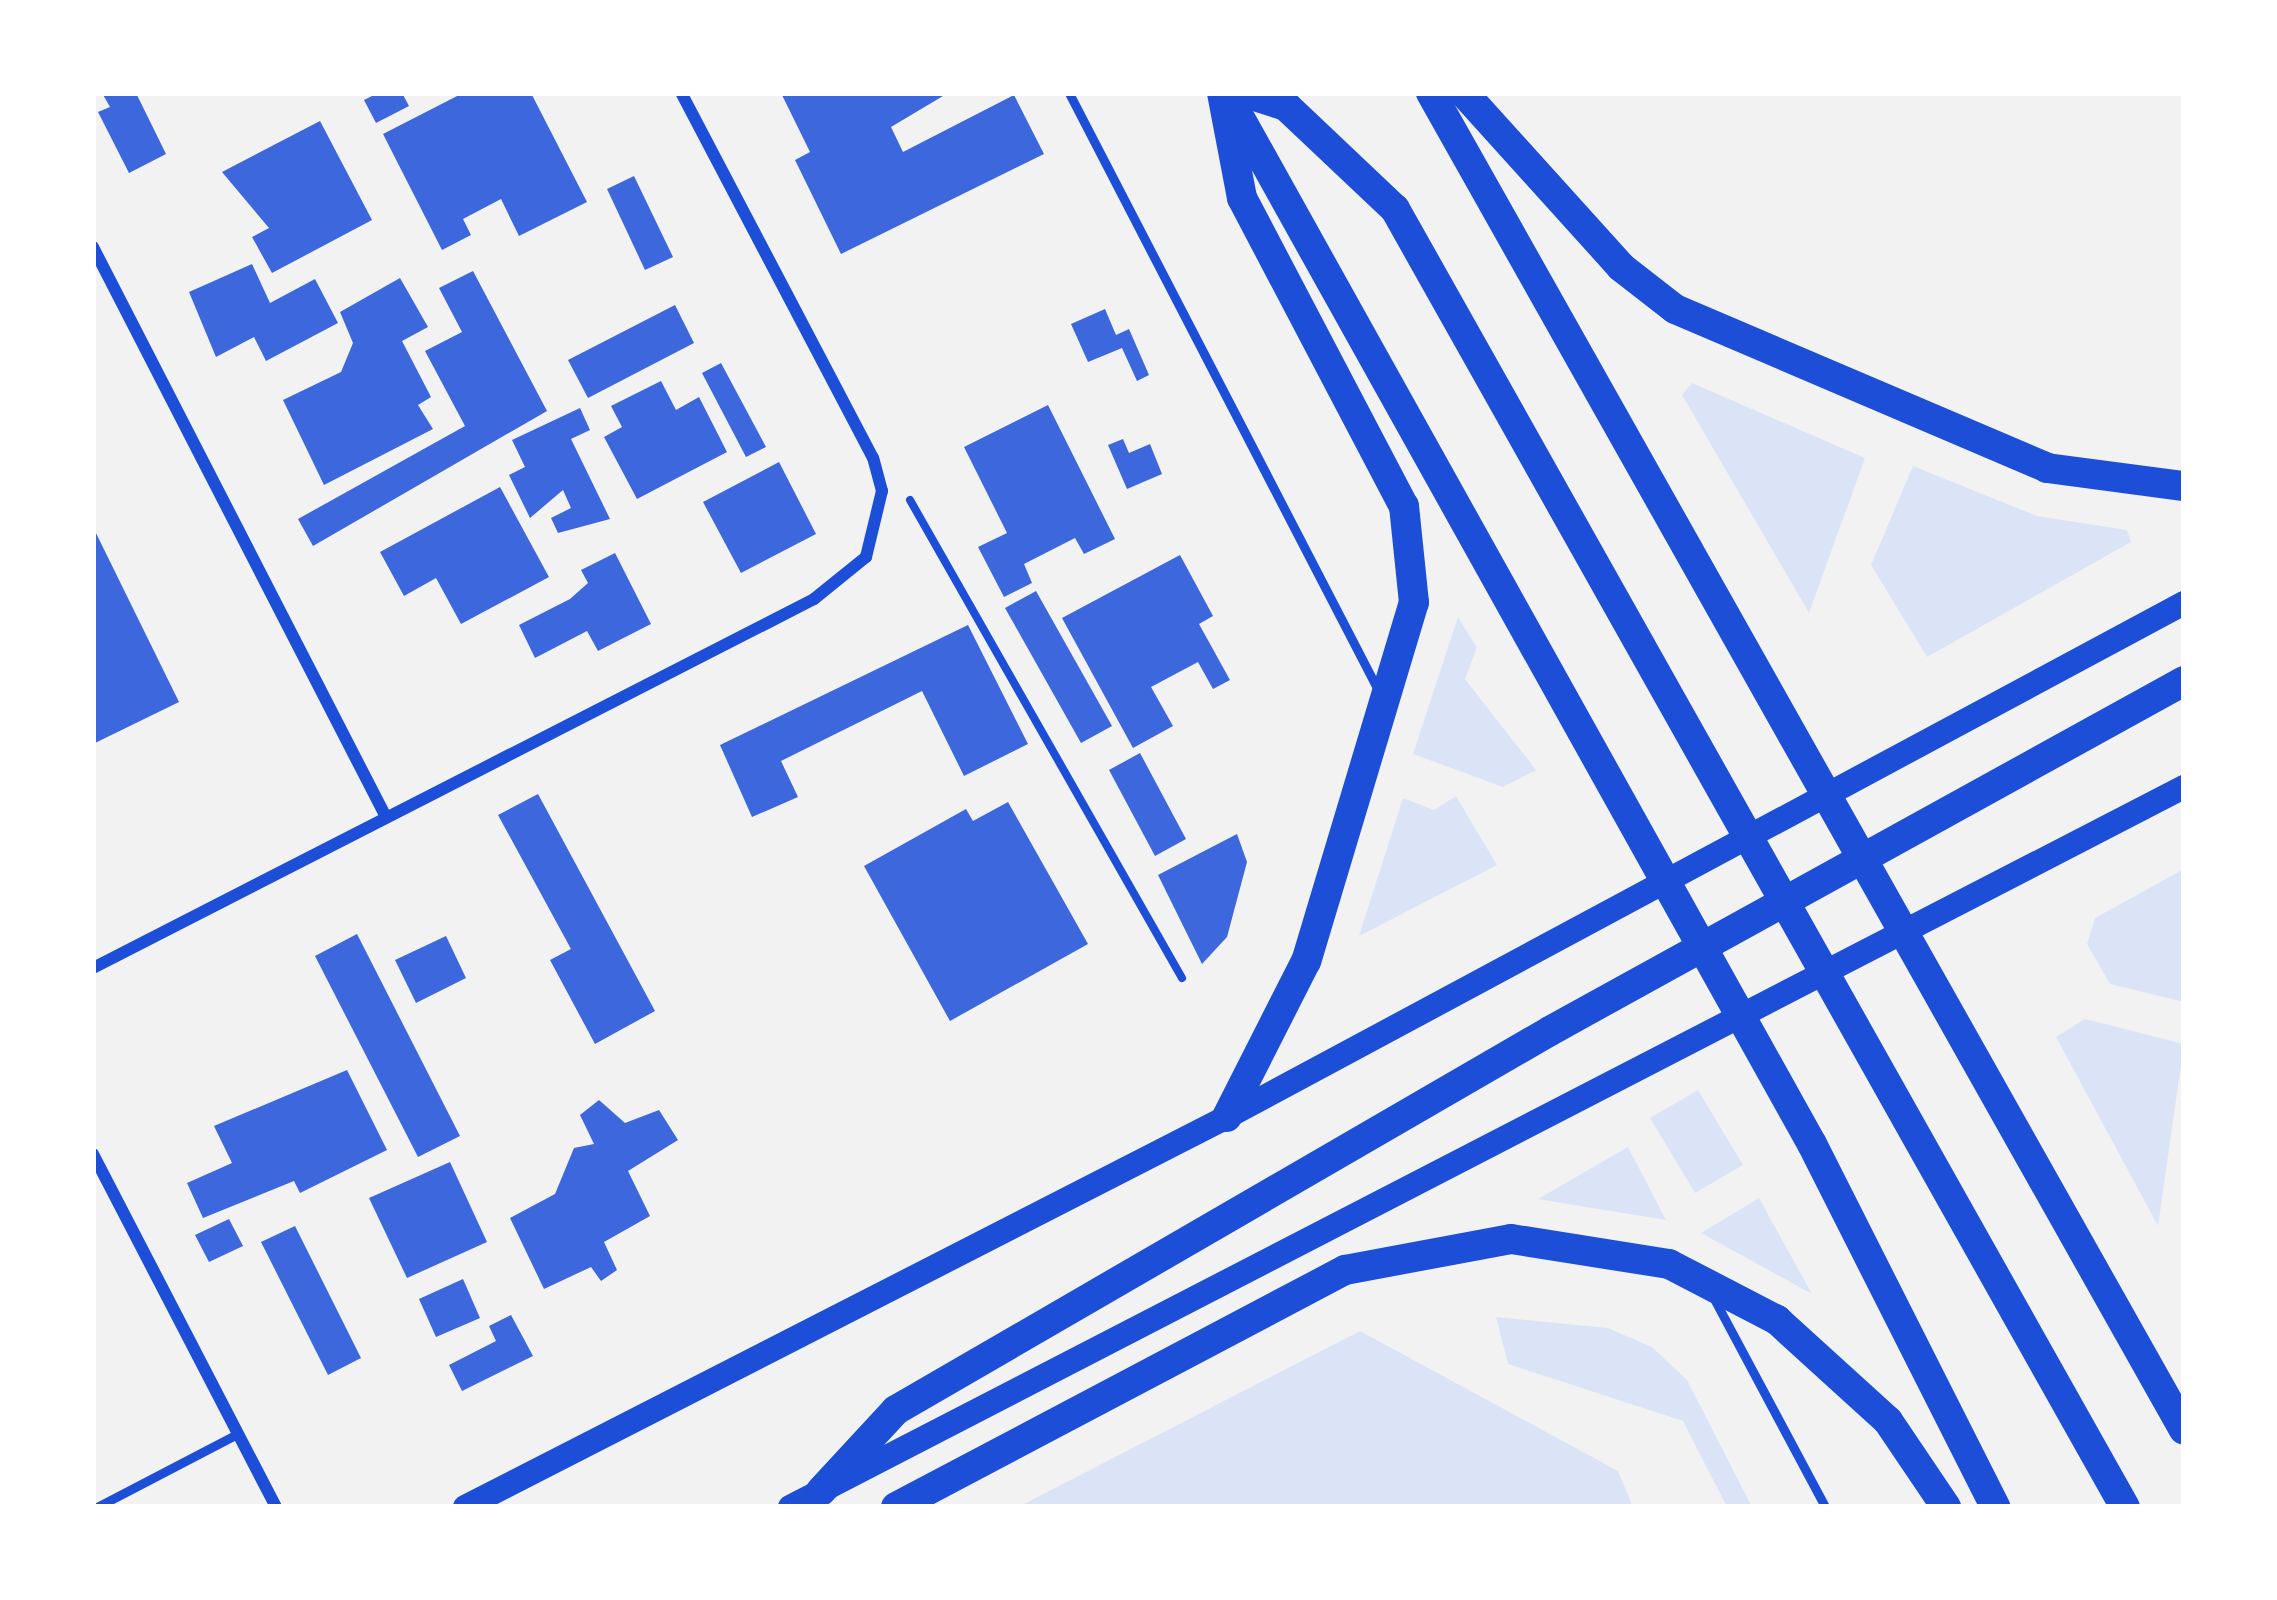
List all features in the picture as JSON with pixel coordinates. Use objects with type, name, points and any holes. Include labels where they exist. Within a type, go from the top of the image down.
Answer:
[{"type":"main road","points":[[1224,93],[1242,198],[1403,506],[1414,602],[1388,710],[1306,961],[1227,1117]]},
{"type":"main road","points":[[1224,93],[1668,881],[1995,1507]]},
{"type":"main road","points":[[1245,93],[1286,106],[1395,209],[2125,1507]]},
{"type":"main road","points":[[1431,93],[1833,792],[2184,1430]]},
{"type":"main road","points":[[1464,93],[1621,267],[1675,309],[2047,468],[2184,486]]},
{"type":"main road","points":[[465,1507],[1227,1117],[2184,603]]},
{"type":"main road","points":[[821,1491],[896,1410],[1703,948],[2184,681]]},
{"type":"main road","points":[[790,1507],[2184,787]]},
{"type":"main road","points":[[896,1507],[1346,1270],[1511,1240],[1596,1246],[1701,1275],[1837,1366],[1946,1507]]},
{"type":"street","points":[[93,968],[814,599],[866,557],[882,490],[873,458],[681,93]]},
{"type":"street","points":[[93,247],[386,817]]},
{"type":"street","points":[[93,1154],[276,1507]]},
{"type":"lane","points":[[1069,93],[1388,710]]},
{"type":"lane","points":[[1701,1275],[1825,1507]]},
{"type":"lane","points":[[97,1507],[237,1434]]},
{"type":"path","points":[[873,458],[959,574],[1182,978]]},
{"type":"shaded area","points":[[1692,383],[1865,458],[1809,613],[1682,395]]},
{"type":"shaded area","points":[[1913,466],[2037,516],[2127,530],[2131,542],[1927,657],[1871,565]]},
{"type":"shaded area","points":[[1458,617],[1477,648],[1465,679],[1536,770],[1503,787],[1413,754]]},
{"type":"shaded area","points":[[1456,796],[1497,865],[1359,936],[1403,798],[1434,810]]},
{"type":"shaded area","points":[[2184,869],[2184,1002],[2110,984],[2087,944],[2095,918]]},
{"type":"shaded area","points":[[2085,1019],[2184,1044],[2158,1226],[2056,1037]]},
{"type":"shaded area","points":[[1698,1090],[1743,1165],[1695,1193],[1650,1118]]},
{"type":"shaded area","points":[[1628,1147],[1666,1220],[1537,1199],[1538,1199]]},
{"type":"shaded area","points":[[1759,1198],[1812,1294],[1701,1233]]},
{"type":"shaded area","points":[[1496,1317],[1608,1328],[1652,1347],[1687,1380],[1752,1507],[1727,1507],[1683,1421],[1508,1364]]},
{"type":"shaded area","points":[[1360,1331],[1618,1471],[1633,1507],[1018,1507]]},
{"type":"building","points":[[102,93],[136,93],[166,154],[129,173],[98,112],[110,107]]},
{"type":"building","points":[[378,93],[402,93],[409,106],[376,123],[364,100]]},
{"type":"building","points":[[463,93],[531,93],[587,202],[519,236],[501,199],[463,219],[471,235],[442,250],[383,134]]},
{"type":"building","points":[[781,93],[948,93],[891,127],[903,152],[1014,95],[1044,154],[841,254],[795,160],[810,152]]},
{"type":"building","points":[[320,121],[372,220],[272,273],[252,237],[269,228],[222,172]]},
{"type":"building","points":[[634,176],[673,257],[645,270],[607,189]]},
{"type":"building","points":[[252,264],[270,303],[315,279],[338,323],[266,361],[254,337],[216,357],[189,292]]},
{"type":"building","points":[[473,271],[547,411],[313,546],[298,519],[465,426],[425,351],[462,332],[439,288]]},
{"type":"building","points":[[400,278],[428,327],[402,341],[431,397],[418,405],[433,429],[324,485],[283,400],[341,372],[353,343],[340,312]]},
{"type":"building","points":[[675,305],[694,343],[588,398],[568,360]]},
{"type":"building","points":[[1105,309],[1116,335],[1129,329],[1149,375],[1137,381],[1122,348],[1088,362],[1071,324]]},
{"type":"building","points":[[721,363],[766,447],[746,457],[702,373]]},
{"type":"building","points":[[661,381],[676,410],[699,397],[727,452],[637,499],[604,437],[622,427],[611,406]]},
{"type":"building","points":[[1048,405],[1115,539],[1084,554],[1075,538],[1024,564],[1032,583],[1004,597],[978,547],[1007,533],[964,447]]},
{"type":"building","points":[[580,408],[590,430],[571,439],[610,519],[558,533],[551,518],[571,508],[563,490],[530,518],[509,475],[525,467],[512,440]]},
{"type":"building","points":[[1123,439],[1129,453],[1150,444],[1162,474],[1127,489],[1108,445]]},
{"type":"building","points":[[779,462],[816,534],[741,573],[703,502]]},
{"type":"building","points":[[500,487],[549,577],[461,624],[436,578],[404,596],[380,552]]},
{"type":"building","points":[[93,527],[179,702],[93,744]]},
{"type":"building","points":[[615,553],[651,624],[598,651],[587,631],[535,658],[519,625],[570,599],[588,583],[581,570]]},
{"type":"building","points":[[1180,555],[1213,616],[1199,624],[1230,680],[1213,689],[1198,662],[1151,687],[1173,726],[1133,748],[1062,618]]},
{"type":"building","points":[[1036,591],[1112,726],[1081,743],[1005,608]]},
{"type":"building","points":[[968,625],[1028,744],[964,776],[922,691],[781,761],[798,797],[752,817],[720,745]]},
{"type":"building","points":[[1140,753],[1186,839],[1155,856],[1109,770]]},
{"type":"building","points":[[538,794],[655,1011],[595,1044],[550,960],[571,949],[498,815]]},
{"type":"building","points":[[1008,802],[1088,944],[950,1021],[864,866],[966,809],[973,821]]},
{"type":"building","points":[[1237,834],[1247,862],[1227,937],[1202,964],[1158,875]]},
{"type":"building","points":[[357,934],[460,1136],[418,1157],[315,956]]},
{"type":"building","points":[[446,936],[466,978],[416,1003],[395,960]]},
{"type":"building","points":[[347,1070],[387,1150],[300,1193],[294,1181],[203,1218],[187,1183],[232,1163],[214,1126]]},
{"type":"building","points":[[599,1100],[625,1123],[659,1110],[678,1140],[628,1171],[650,1216],[604,1242],[617,1270],[601,1281],[591,1267],[544,1289],[510,1218],[555,1194],[574,1148],[594,1144],[580,1115]]},
{"type":"building","points":[[450,1162],[487,1242],[407,1278],[369,1198]]},
{"type":"building","points":[[229,1219],[243,1246],[209,1262],[195,1235]]},
{"type":"building","points":[[295,1226],[361,1358],[328,1375],[261,1242]]},
{"type":"building","points":[[463,1279],[480,1318],[436,1337],[419,1299]]},
{"type":"building","points":[[511,1315],[533,1356],[462,1391],[449,1365],[496,1341],[489,1326]]}]
